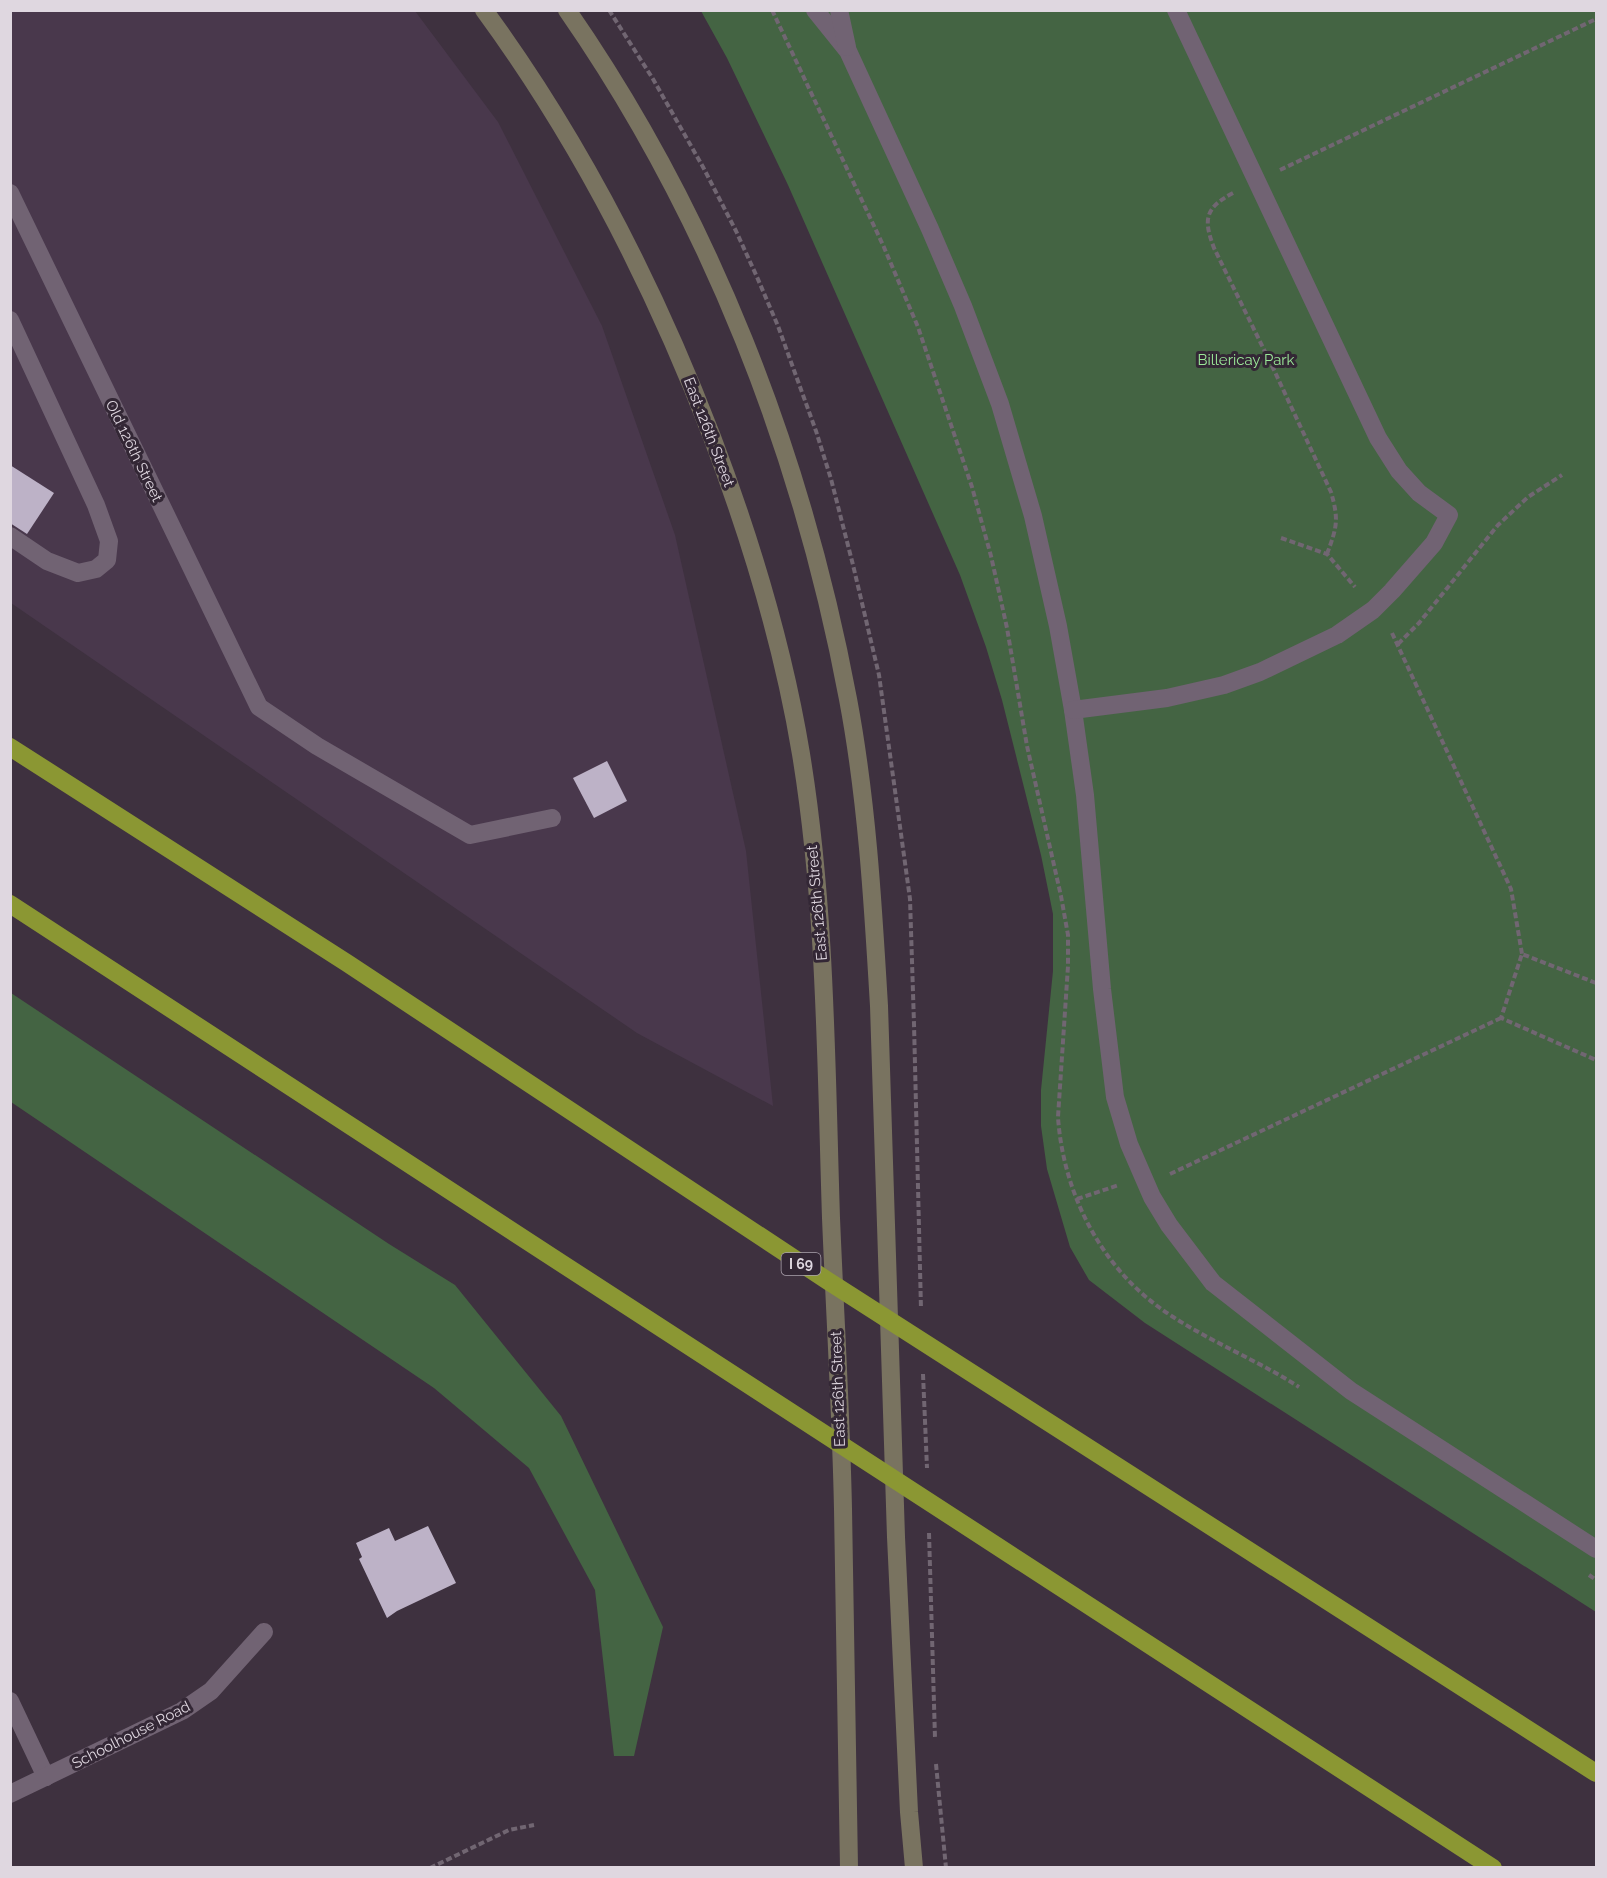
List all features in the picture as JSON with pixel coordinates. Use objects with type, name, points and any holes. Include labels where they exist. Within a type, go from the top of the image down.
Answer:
[{"type":"highway","name":"I 69","points":[[10,747],[338,957],[828,1281],[1596,1773]]},
{"type":"highway","points":[[10,904],[1493,1868]]},
{"type":"main road","name":"East 126th Street","points":[[484,10],[544,98],[573,146],[612,215],[679,355],[726,473],[770,609],[801,753],[817,878],[825,1006],[843,1503],[849,1868]]},
{"type":"main road","points":[[567,10],[639,124],[692,225],[748,349],[789,464],[814,555],[848,700],[872,890],[879,1006],[896,1537],[908,1801],[914,1868]]},
{"type":"street","points":[[815,10],[848,51]]},
{"type":"street","points":[[839,10],[848,51],[963,306],[1000,404],[1033,516],[1047,573],[1073,710],[1085,795],[1102,989],[1115,1097],[1126,1136],[1144,1181],[1169,1225],[1213,1283],[1351,1391],[1596,1549]]},
{"type":"street","points":[[1073,710],[1167,698],[1224,685],[1260,672],[1336,635],[1373,610],[1392,591],[1434,543],[1449,515],[1419,492],[1399,471],[1378,438],[1176,10]]},
{"type":"street","name":"Old 126th Street","points":[[10,193],[259,707],[317,746],[470,835],[552,818]]},
{"type":"street","points":[[10,320],[96,504],[109,541],[107,560],[96,569],[78,573],[47,561],[10,537]]},
{"type":"street","name":"Schoolhouse Road","points":[[10,1794],[182,1711],[211,1691],[264,1632]]},
{"type":"street","points":[[10,1701],[46,1777]]},
{"type":"path","points":[[1327,554],[1336,528],[1336,510],[1331,492],[1214,248],[1208,233],[1208,219],[1212,207],[1222,199],[1256,182],[1596,19]]},
{"type":"path","points":[[1398,644],[1419,623],[1498,525],[1528,497],[1562,476]]},
{"type":"path","points":[[1281,538],[1327,554],[1354,587]]},
{"type":"path","points":[[1077,1199],[1124,1183],[1164,1177],[1501,1018],[1522,954],[1511,889],[1392,633]]},
{"type":"path","points":[[1522,954],[1596,983]]},
{"type":"path","points":[[1501,1018],[1596,1060]]},
{"type":"path","points":[[919,1265],[921,1312]]},
{"type":"path","points":[[923,1371],[927,1476]]},
{"type":"path","points":[[929,1523],[935,1745]]},
{"type":"path","points":[[935,1757],[946,1868]]},
{"type":"path","points":[[430,1868],[509,1830],[534,1825]]},
{"type":"shaded area","points":[[10,11],[415,11],[498,122],[602,326],[675,535],[746,851],[773,1106],[637,1033],[11,603]]},
{"type":"green space","name":"Billericay Park","points":[[701,11],[1596,11],[1596,1612],[1145,1323],[1089,1280],[1070,1247],[1047,1169],[1041,1126],[1041,1090],[1053,971],[1053,914],[1041,855],[1002,700],[960,575],[788,185],[727,58]]},
{"type":"green space","points":[[11,993],[389,1244],[455,1285],[561,1416],[663,1627],[634,1756],[614,1756],[595,1590],[529,1468],[434,1388],[11,1102]]},
{"type":"building","points":[[10,465],[54,493],[27,534],[10,523]]},
{"type":"building","points":[[607,761],[627,801],[594,818],[573,778]]},
{"type":"building","points":[[428,1526],[456,1583],[387,1618],[359,1559],[362,1557],[356,1543],[389,1528],[395,1541]]}]
